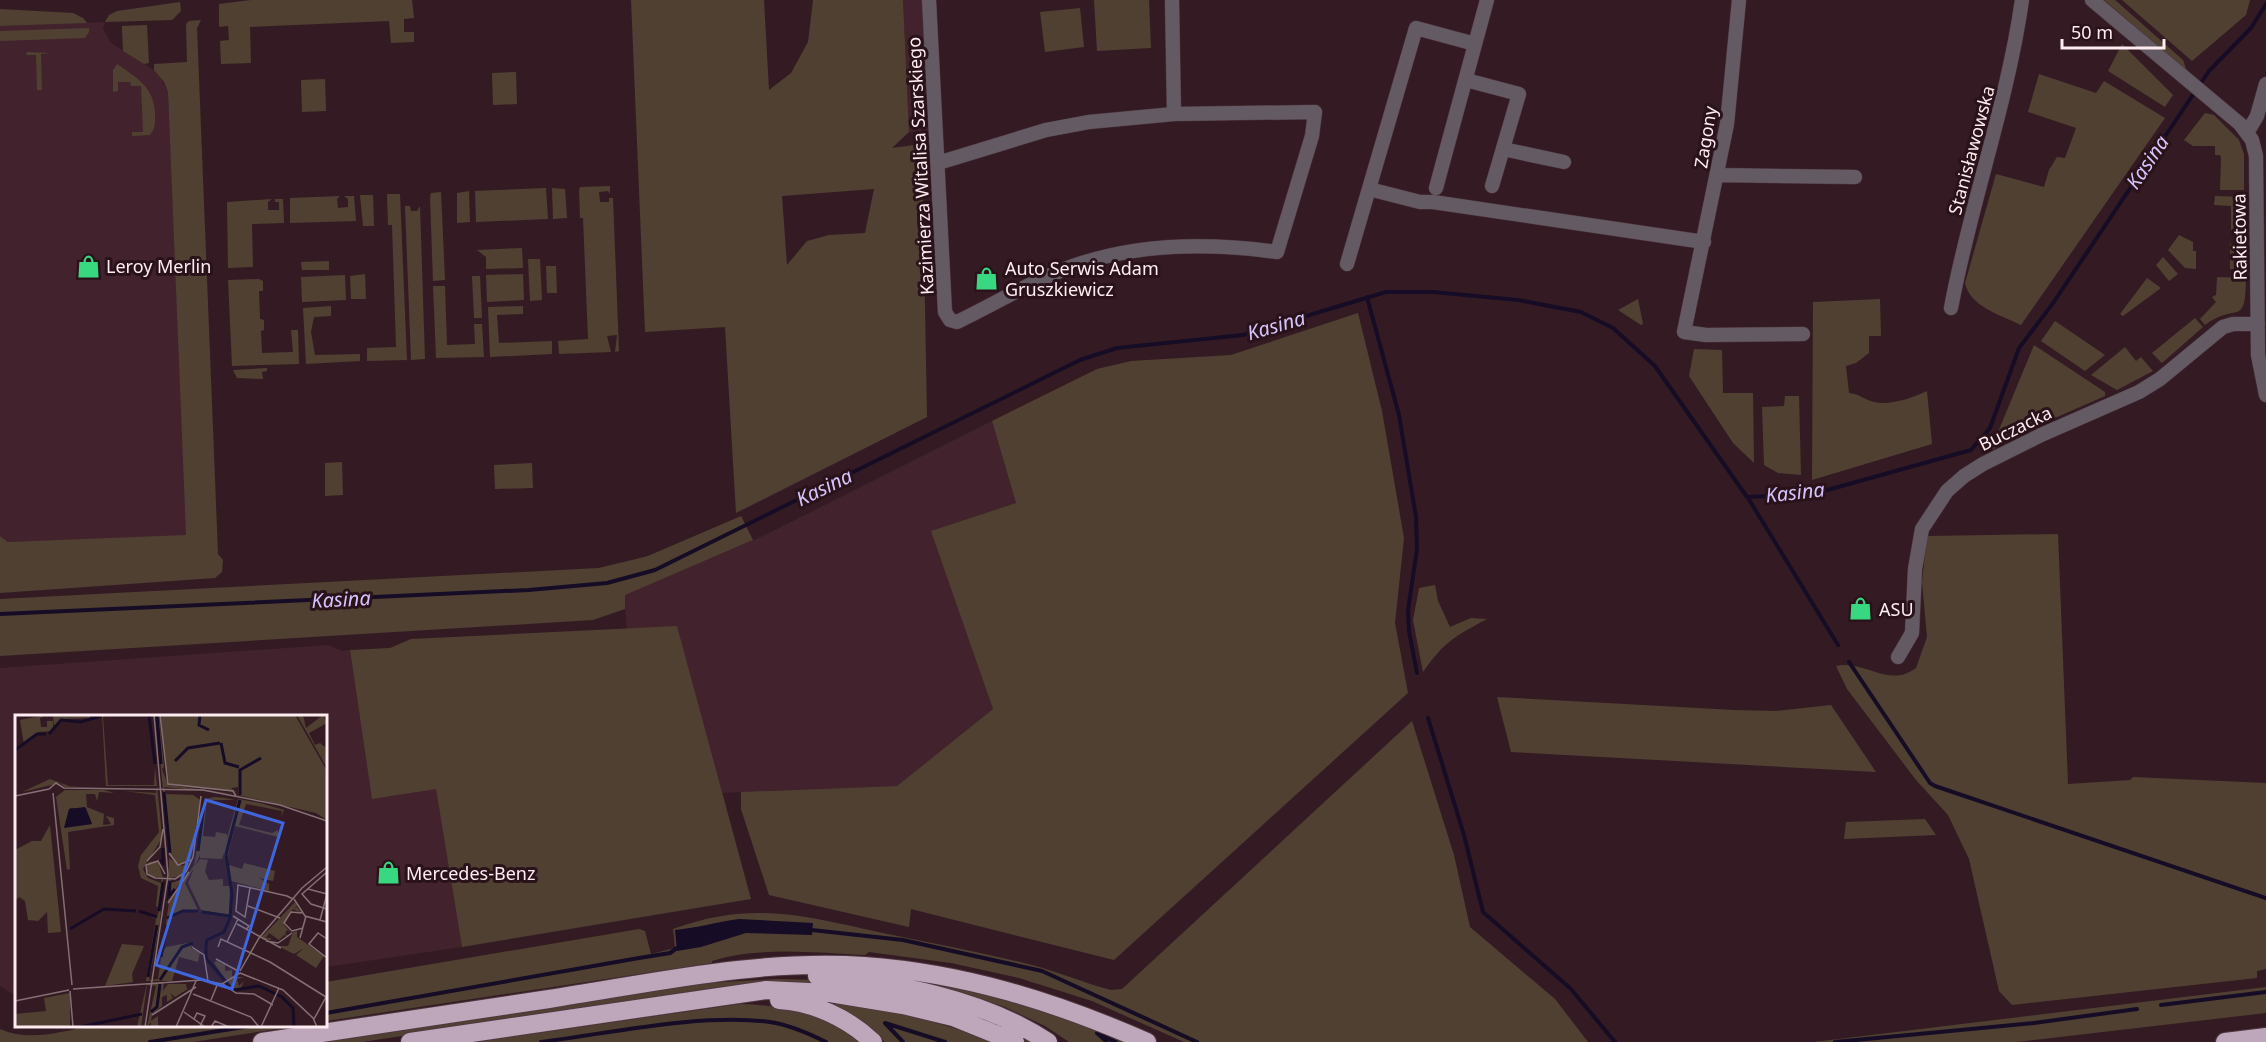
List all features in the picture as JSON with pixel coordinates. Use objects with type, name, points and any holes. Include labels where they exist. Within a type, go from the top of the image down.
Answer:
[{"type":"highway","points":[[262,1042],[663,980],[814,964],[866,966],[939,975],[1051,1002],[1147,1042]]},
{"type":"highway","points":[[744,971],[841,978],[906,988],[985,1011],[1048,1042]]},
{"type":"highway","points":[[410,1042],[720,995],[782,990],[877,999],[953,1017],[1015,1042]]},
{"type":"highway","points":[[720,995],[786,1000],[819,1009],[840,1018],[873,1042]]},
{"type":"highway","points":[[2224,1042],[2266,1037]]},
{"type":"street","name":"Kazimierza Witalisa Szarskiego","points":[[929,0],[945,312],[950,320],[957,322],[1044,278],[1101,258],[1191,246],[1277,252],[1312,136],[1316,112],[1174,114]]},
{"type":"street","points":[[938,163],[1046,130],[1089,122],[1174,114],[1172,0]]},
{"type":"street","points":[[1437,188],[1466,80],[1470,42],[1486,0]]},
{"type":"street","name":"Zagony","points":[[1739,0],[1726,124],[1718,175],[1684,332],[1706,335],[1803,334]]},
{"type":"street","name":"Stanisławowska","points":[[1951,308],[2009,76],[2022,0]]},
{"type":"street","name":"Rakietowa","points":[[2092,0],[2187,78],[2247,133],[2256,156],[2261,198],[2258,355],[2266,395]]},
{"type":"street","points":[[1347,264],[1416,28],[1470,42]]},
{"type":"street","points":[[1466,80],[1520,94],[1492,186]]},
{"type":"street","points":[[2247,133],[2257,116],[2266,84]]},
{"type":"street","points":[[1503,149],[1564,162]]},
{"type":"street","points":[[1718,175],[1856,177]]},
{"type":"street","points":[[1369,189],[1420,202],[1572,221],[1704,242]]},
{"type":"street","name":"Buczacka","points":[[1898,657],[1912,633],[1915,569],[1922,529],[1934,509],[1955,483],[1983,464],[2041,435],[2139,392],[2160,379],[2223,327],[2233,324],[2258,324]]},
{"type":"shaded area","points":[[251,0],[412,0],[414,18],[404,19],[404,32],[414,32],[414,42],[391,43],[389,21],[250,27],[251,63],[221,64],[220,41],[229,40],[228,26],[219,27],[219,4]]},
{"type":"shaded area","points":[[631,0],[764,0],[769,90],[791,73],[808,42],[813,0],[903,0],[909,132],[892,148],[922,144],[927,417],[736,513],[725,327],[645,332]],"holes":[[[874,189],[865,233],[829,235],[807,241],[787,265],[782,196]]]},
{"type":"shaded area","points":[[903,0],[922,0],[928,130],[909,132]]},
{"type":"shaded area","points":[[1094,0],[1149,0],[1151,48],[1097,51]]},
{"type":"shaded area","points":[[2104,0],[2115,0],[2183,60],[2187,71]]},
{"type":"shaded area","points":[[2122,0],[2250,0],[2246,15],[2192,61]]},
{"type":"shaded area","points":[[180,2],[181,11],[172,20],[105,22],[109,15],[117,11]]},
{"type":"shaded area","points":[[1080,8],[1084,47],[1045,52],[1040,12]]},
{"type":"shaded area","points":[[0,9],[73,13],[87,23],[0,26]]},
{"type":"shaded area","points":[[201,20],[197,28],[218,554],[223,560],[222,572],[215,578],[0,593],[0,536],[8,542],[186,535],[168,92],[164,82],[154,70],[154,64],[187,62],[186,24],[189,21]]},
{"type":"shaded area","points":[[105,22],[103,29],[111,43],[157,72],[168,92],[187,536],[8,542],[0,536],[0,26]]},
{"type":"shaded area","points":[[147,25],[149,63],[144,64],[123,51],[122,26]]},
{"type":"shaded area","points":[[89,28],[85,38],[0,41],[0,31]]},
{"type":"shaded area","points":[[2122,44],[2173,95],[2165,107],[2108,71]]},
{"type":"shaded area","points":[[27,52],[51,53],[41,54],[42,90],[37,90],[36,55],[26,55]]},
{"type":"shaded area","points":[[117,64],[143,84],[151,96],[155,122],[150,135],[132,136],[132,132],[143,132],[141,86],[131,86],[130,82],[118,82],[118,91],[113,92],[113,70]]},
{"type":"shaded area","points":[[516,72],[517,104],[493,105],[492,73]]},
{"type":"shaded area","points":[[2039,74],[2096,93],[2104,81],[2165,118],[2021,325],[1980,304],[1968,291],[1965,283],[1996,174],[2044,187],[2049,170],[2057,157],[2065,158],[2076,128],[2028,112]]},
{"type":"shaded area","points":[[325,79],[326,111],[302,112],[301,80]]},
{"type":"shaded area","points":[[2205,113],[2214,115],[2239,140],[2244,154],[2244,190],[2220,190],[2221,158],[2220,155],[2215,155],[2215,146],[2193,146],[2184,140]]},
{"type":"shaded area","points":[[610,186],[610,194],[608,191],[599,192],[600,202],[609,202],[609,198],[613,198],[619,351],[615,352],[617,335],[607,336],[611,352],[559,354],[558,341],[588,339],[583,218],[580,218],[579,190],[580,187]]},
{"type":"shaded area","points":[[546,188],[548,219],[476,222],[475,191]]},
{"type":"shaded area","points":[[552,188],[565,189],[567,218],[553,219]]},
{"type":"shaded area","points":[[469,191],[470,222],[457,223],[457,193]]},
{"type":"shaded area","points":[[441,192],[445,280],[433,281],[430,197],[431,193]]},
{"type":"shaded area","points":[[387,194],[400,194],[407,360],[367,361],[367,348],[396,347],[392,225],[388,225]]},
{"type":"shaded area","points":[[360,195],[373,195],[374,226],[363,226]]},
{"type":"shaded area","points":[[340,196],[337,199],[338,208],[348,207],[348,199],[344,196],[354,196],[356,221],[290,223],[290,198]]},
{"type":"shaded area","points":[[2215,196],[2244,197],[2245,232],[2231,231],[2231,206],[2214,205]]},
{"type":"shaded area","points":[[272,199],[268,202],[268,210],[279,210],[279,202],[275,202],[275,199],[283,199],[284,223],[252,224],[253,267],[228,268],[227,202]]},
{"type":"shaded area","points":[[405,206],[410,206],[411,211],[417,211],[420,206],[425,359],[411,360]]},
{"type":"shaded area","points":[[2179,235],[2193,242],[2193,251],[2196,251],[2196,269],[2185,268],[2168,250]]},
{"type":"shaded area","points":[[2230,244],[2245,244],[2245,270],[2230,269]]},
{"type":"shaded area","points":[[522,248],[523,268],[486,269],[486,257],[477,250]]},
{"type":"shaded area","points":[[2163,257],[2178,274],[2169,281],[2156,265]]},
{"type":"shaded area","points":[[528,259],[540,259],[542,300],[530,301]]},
{"type":"shaded area","points":[[329,261],[329,270],[302,270],[301,262]]},
{"type":"shaded area","points":[[546,266],[556,266],[557,293],[547,293]]},
{"type":"shaded area","points":[[365,274],[366,299],[351,299],[350,276]]},
{"type":"shaded area","points":[[523,274],[524,300],[487,302],[486,275]]},
{"type":"shaded area","points":[[345,275],[346,300],[302,302],[301,277]]},
{"type":"shaded area","points":[[472,276],[480,276],[482,318],[474,318]]},
{"type":"shaded area","points":[[2217,277],[2246,278],[2244,303],[2238,312],[2216,318],[2205,325],[2200,319],[2216,302],[2212,297],[2216,295]]},
{"type":"shaded area","points":[[2147,278],[2161,288],[2123,316],[2120,314]]},
{"type":"shaded area","points":[[259,279],[263,281],[263,291],[259,291],[260,319],[264,320],[264,330],[261,331],[262,353],[293,352],[291,330],[298,330],[299,364],[232,366],[228,280]]},
{"type":"shaded area","points":[[433,286],[445,286],[447,345],[475,344],[474,324],[482,324],[484,357],[436,358]]},
{"type":"shaded area","points":[[1638,299],[1643,324],[1641,325],[1618,310]]},
{"type":"shaded area","points":[[1880,299],[1881,336],[1869,336],[1869,353],[1856,363],[1846,366],[1849,393],[1873,402],[1889,403],[1927,391],[1932,444],[1812,480],[1813,302]]},
{"type":"shaded area","points":[[331,306],[331,316],[314,317],[311,332],[315,355],[360,354],[360,361],[306,364],[303,308]]},
{"type":"shaded area","points":[[523,306],[523,314],[497,315],[499,343],[552,341],[552,354],[490,357],[488,307]]},
{"type":"shaded area","points":[[1358,313],[1382,411],[1404,538],[1395,623],[1408,693],[1114,960],[911,909],[909,927],[769,895],[741,809],[741,792],[897,786],[993,709],[931,531],[1016,503],[992,421],[1097,369],[1131,361],[1231,355]]},
{"type":"shaded area","points":[[2195,318],[2203,327],[2162,363],[2152,353]]},
{"type":"shaded area","points":[[2055,321],[2105,355],[2085,371],[2041,341]]},
{"type":"shaded area","points":[[2034,345],[2105,392],[2105,396],[2032,428],[1992,450],[1990,446],[1996,437]]},
{"type":"shaded area","points":[[2125,347],[2136,361],[2141,357],[2153,371],[2117,390],[2091,375]]},
{"type":"shaded area","points":[[1694,349],[1722,350],[1723,393],[1753,393],[1754,463],[1733,443],[1689,376]]},
{"type":"shaded area","points":[[267,368],[267,371],[262,372],[263,379],[237,378],[233,370]]},
{"type":"shaded area","points":[[1785,396],[1799,396],[1801,475],[1778,473],[1764,465],[1762,407],[1784,406]]},
{"type":"shaded area","points":[[992,421],[1016,503],[932,531],[993,709],[897,786],[721,793],[677,627],[627,629],[624,595],[765,535]]},
{"type":"shaded area","points":[[342,462],[343,495],[325,496],[325,463]]},
{"type":"shaded area","points":[[532,463],[533,488],[495,489],[494,465]]},
{"type":"shaded area","points":[[741,516],[753,540],[625,595],[625,609],[593,620],[0,656],[0,599],[599,568],[648,556]]},
{"type":"shaded area","points":[[2058,534],[2068,784],[2130,780],[2133,777],[2266,783],[2266,969],[2257,971],[2257,978],[2012,1005],[1999,991],[1969,859],[1948,815],[1916,780],[1847,689],[1836,666],[1857,666],[1896,676],[1906,674],[1916,668],[1927,637],[1922,582],[1927,536]]},
{"type":"shaded area","points":[[1435,585],[1438,601],[1450,627],[1471,618],[1487,619],[1451,641],[1437,653],[1423,672],[1413,620],[1419,588]]},
{"type":"shaded area","points":[[677,626],[751,899],[462,947],[436,789],[372,799],[350,650],[390,648],[411,639]]},
{"type":"shaded area","name":"Mercedes-Benz","points":[[328,645],[342,651],[350,650],[372,798],[436,788],[462,947],[327,967],[327,715],[15,715],[15,995],[0,986],[0,668]]},
{"type":"shaded area","points":[[1497,697],[1775,711],[1831,705],[1876,772],[1511,752]]},
{"type":"shaded area","points":[[1412,721],[1454,855],[1470,927],[1555,999],[1588,1042],[1184,1042],[1092,1001],[1019,978],[951,963],[869,952],[865,955],[749,953],[730,956],[712,961],[712,963],[327,1021],[327,982],[639,929],[645,931],[651,954],[675,948],[673,929],[702,920],[756,913],[781,914],[832,922],[1014,961],[1111,990],[1122,989]]},
{"type":"shaded area","points":[[1925,819],[1936,835],[1844,839],[1846,822]]},
{"type":"shaded area","points":[[739,919],[813,923],[812,935],[746,933],[701,947],[677,951],[675,930]]},
{"type":"shaded area","points":[[777,979],[822,980],[948,1004],[1040,1042],[1027,1042],[951,1012],[701,991],[362,1042],[310,1042],[690,984]]},
{"type":"shaded area","points":[[918,979],[1026,1002],[1129,1042],[1069,1042],[1045,1026],[1005,1007]]},
{"type":"shaded area","points":[[2266,987],[2266,1013],[2016,1042],[1814,1042]]},
{"type":"shaded area","points":[[836,1002],[917,1018],[996,1042],[885,1042],[862,1021],[835,1005]]},
{"type":"shaded area","points":[[740,1004],[772,1006],[803,1013],[832,1024],[859,1042],[475,1042]]},
{"type":"shaded area","points":[[85,1027],[290,1027],[193,1042],[0,1042],[0,1029],[22,1035],[56,1033]]},
{"type":"waterway","name":"Kasina","points":[[0,614],[529,590],[607,583],[655,570],[1080,360],[1117,348],[1243,335],[1386,292],[1433,292],[1518,300],[1581,312],[1613,328],[1655,366],[1747,497],[1813,494],[1971,450],[1990,428],[2019,348],[2051,306],[2209,71],[2251,28],[2266,4]]},
{"type":"waterway","points":[[1367,297],[1399,415],[1416,517],[1417,549],[1408,610],[1409,631],[1417,673]]},
{"type":"waterway","points":[[1748,498],[1838,645]]},
{"type":"waterway","points":[[1849,662],[1930,783],[1935,786],[2266,898]]},
{"type":"waterway","points":[[1428,718],[1464,835],[1483,912],[1571,989],[1615,1042]]},
{"type":"waterway","points":[[812,930],[903,940],[1042,971],[1197,1042]]},
{"type":"waterway","points":[[327,1013],[670,953],[677,948]]},
{"type":"waterway","points":[[2161,1005],[2266,992]]},
{"type":"waterway","points":[[1835,1042],[2034,1023],[2137,1009]]},
{"type":"waterway","points":[[541,1042],[656,1025],[715,1020],[770,1022],[785,1025],[826,1042]]},
{"type":"waterway","points":[[903,1042],[885,1023],[945,1042]]},
{"type":"waterway","points":[[150,1042],[244,1027]]},
{"type":"waterway","points":[[1107,1042],[1097,1033],[1116,1042]]},
{"type":"place","name":"Leroy Merlin","points":[[88,266]]},
{"type":"place","name":"Auto Serwis Adam Gruszkiewicz","points":[[987,278]]},
{"type":"place","name":"ASU","points":[[1861,609]]},
{"type":"place","name":"Mercedes-Benz","points":[[388,873]]}]
